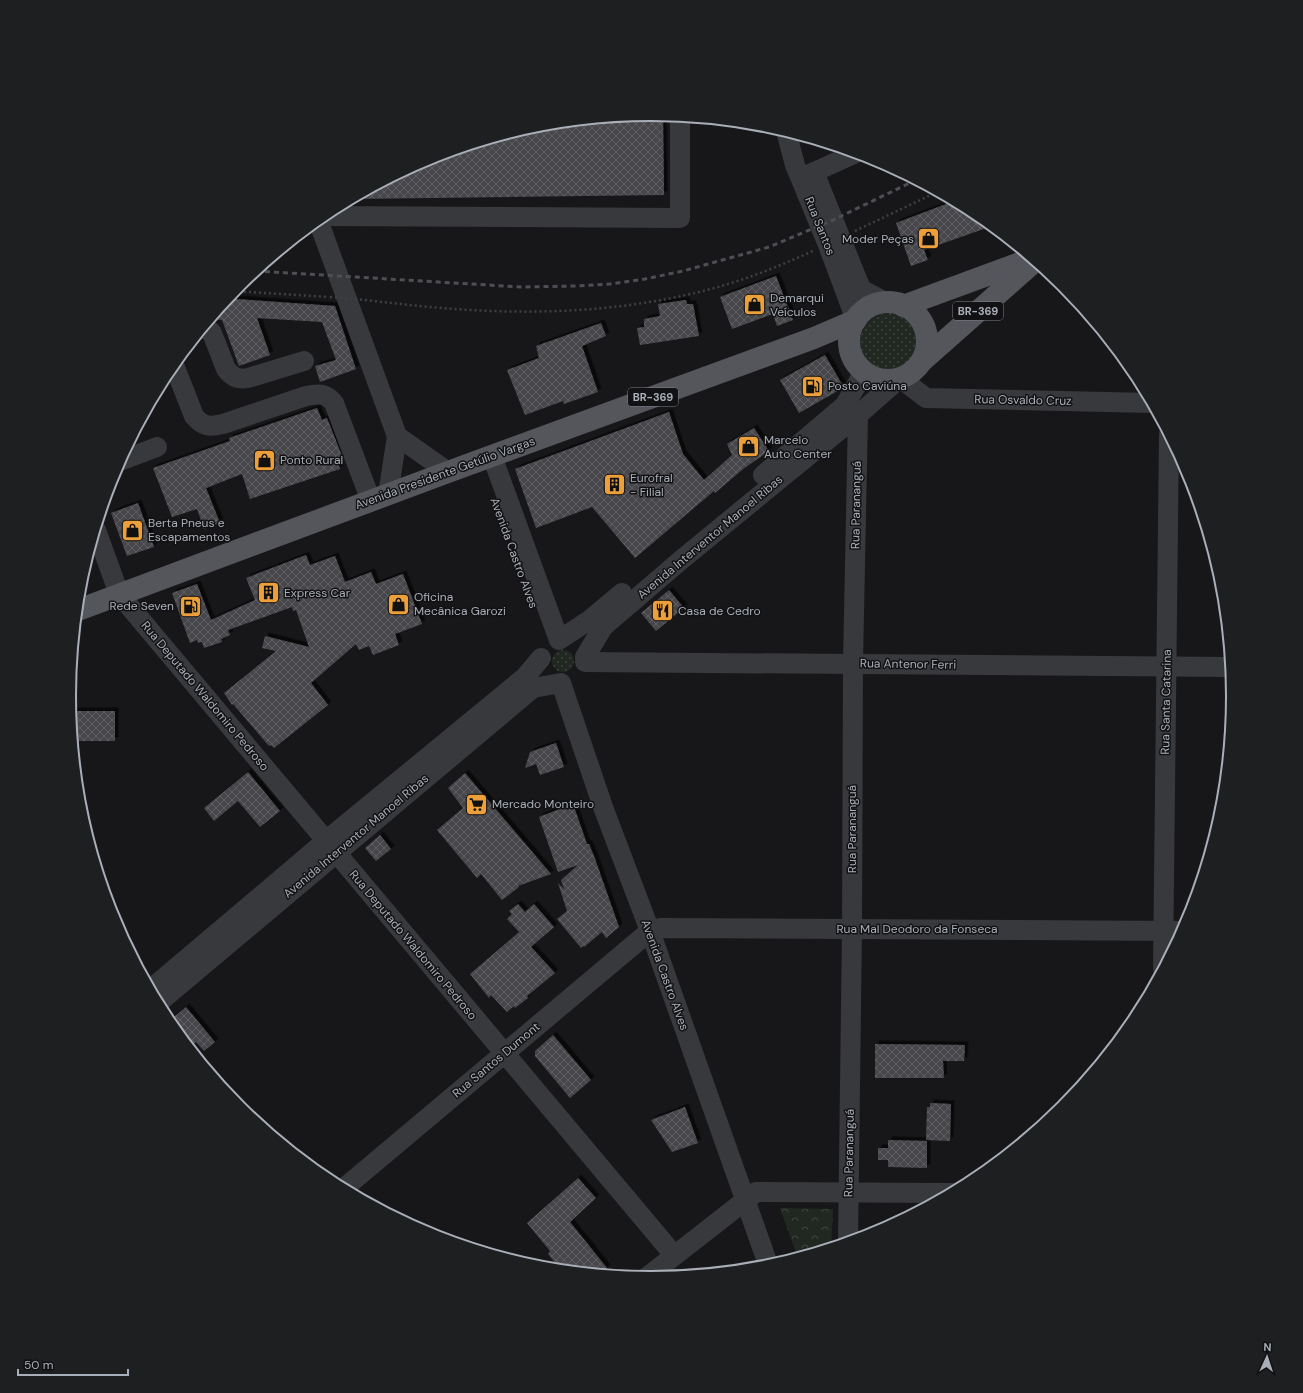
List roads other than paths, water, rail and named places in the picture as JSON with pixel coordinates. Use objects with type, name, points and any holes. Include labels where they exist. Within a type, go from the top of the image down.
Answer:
[{"type":"main road","name":"BR-369","points":[[856,320],[872,306],[895,304],[1027,261]]},
{"type":"main road","name":"BR-369","points":[[814,338],[858,364],[877,379],[885,380],[900,378],[913,372],[922,361],[1031,264]]},
{"type":"main road","points":[[895,304],[917,315],[925,329],[927,345],[922,361]]},
{"type":"main road","points":[[856,320],[850,336],[850,345],[858,364]]},
{"type":"main road","name":"Avenida Presidente Getúlio Vargas","points":[[83,608],[814,338],[856,320]]},
{"type":"street","points":[[335,216],[680,218],[680,122]]},
{"type":"street","name":"Rua Santos","points":[[788,138],[792,155],[807,175],[834,242],[856,320]]},
{"type":"street","points":[[807,175],[848,156]]},
{"type":"street","points":[[320,226],[397,436],[448,472]]},
{"type":"street","points":[[834,242],[861,289],[895,304]]},
{"type":"street","points":[[208,330],[212,333],[226,369],[235,378],[248,378],[304,360]]},
{"type":"street","name":"Avenida Interventor Manoel Ribas","points":[[585,660],[603,627],[677,556],[846,406],[858,364]]},
{"type":"street","points":[[177,372],[194,416],[200,423],[207,426],[223,424],[306,396],[316,394],[330,398],[334,403],[380,498]]},
{"type":"street","name":"Avenida Interventor Manoel Ribas","points":[[162,999],[331,846],[525,677],[549,648],[677,556],[858,415],[900,378]]},
{"type":"street","name":"Rua Osvaldo Cruz","points":[[900,378],[926,398],[1146,403]]},
{"type":"street","name":"Rua Parananguá","points":[[848,1237],[852,928],[853,663],[858,415]]},
{"type":"street","points":[[380,498],[397,436]]},
{"type":"street","name":"Rua Santa Catarina","points":[[1163,960],[1169,444]]},
{"type":"street","points":[[128,457],[157,447]]},
{"type":"street","name":"Avenida Castro Alves","points":[[486,458],[549,648]]},
{"type":"street","name":"Rua Deputado Waldomiro Pedroso","points":[[99,538],[119,594],[674,1255]]},
{"type":"street","points":[[568,640],[576,643],[582,649],[585,660],[582,674],[566,683],[552,681],[545,675],[542,667],[549,648],[568,640]]},
{"type":"street","name":"Rua Antenor Ferri","points":[[585,660],[1226,667]]},
{"type":"street","name":"Avenida Interventor Manoel Ribas","points":[[154,986],[533,688],[566,683]]},
{"type":"street","name":"Avenida Castro Alves","points":[[566,683],[751,1196],[778,1257]]},
{"type":"street","name":"Rua Mal Deodoro da Fonseca","points":[[655,930],[852,928],[1177,931]]},
{"type":"street","name":"Rua Santos Dumont","points":[[348,1185],[504,1053],[655,930]]},
{"type":"street","points":[[653,1272],[751,1196],[849,1192],[942,1193]]},
{"type":"street","name":"Avenida Castro Alves","points":[[751,1196],[767,1260]]},
{"type":"railway","points":[[264,271],[521,287],[610,284],[645,279],[683,271],[769,247],[833,220],[911,183]]},
{"type":"place","name":"Moder Peças","points":[[929,239]]},
{"type":"place","name":"Demarqui Veículos","points":[[755,305]]},
{"type":"place","name":"Posto Caviúna","points":[[813,386]]},
{"type":"place","name":"Marcelo Auto Center","points":[[748,447]]},
{"type":"place","name":"Ponto Rural","points":[[265,460]]},
{"type":"place","name":"Eurofral - Filial","points":[[615,485]]},
{"type":"place","name":"Berta Pneus e Escapamentos","points":[[132,530]]},
{"type":"place","name":"Express Car","points":[[269,593]]},
{"type":"place","name":"Oficina Mecânica Garozi","points":[[399,604]]},
{"type":"place","name":"Rede Seven","points":[[190,606]]},
{"type":"place","name":"Casa de Cedro","points":[[662,611]]},
{"type":"place","name":"Mercado Monteiro","points":[[476,804]]}]
